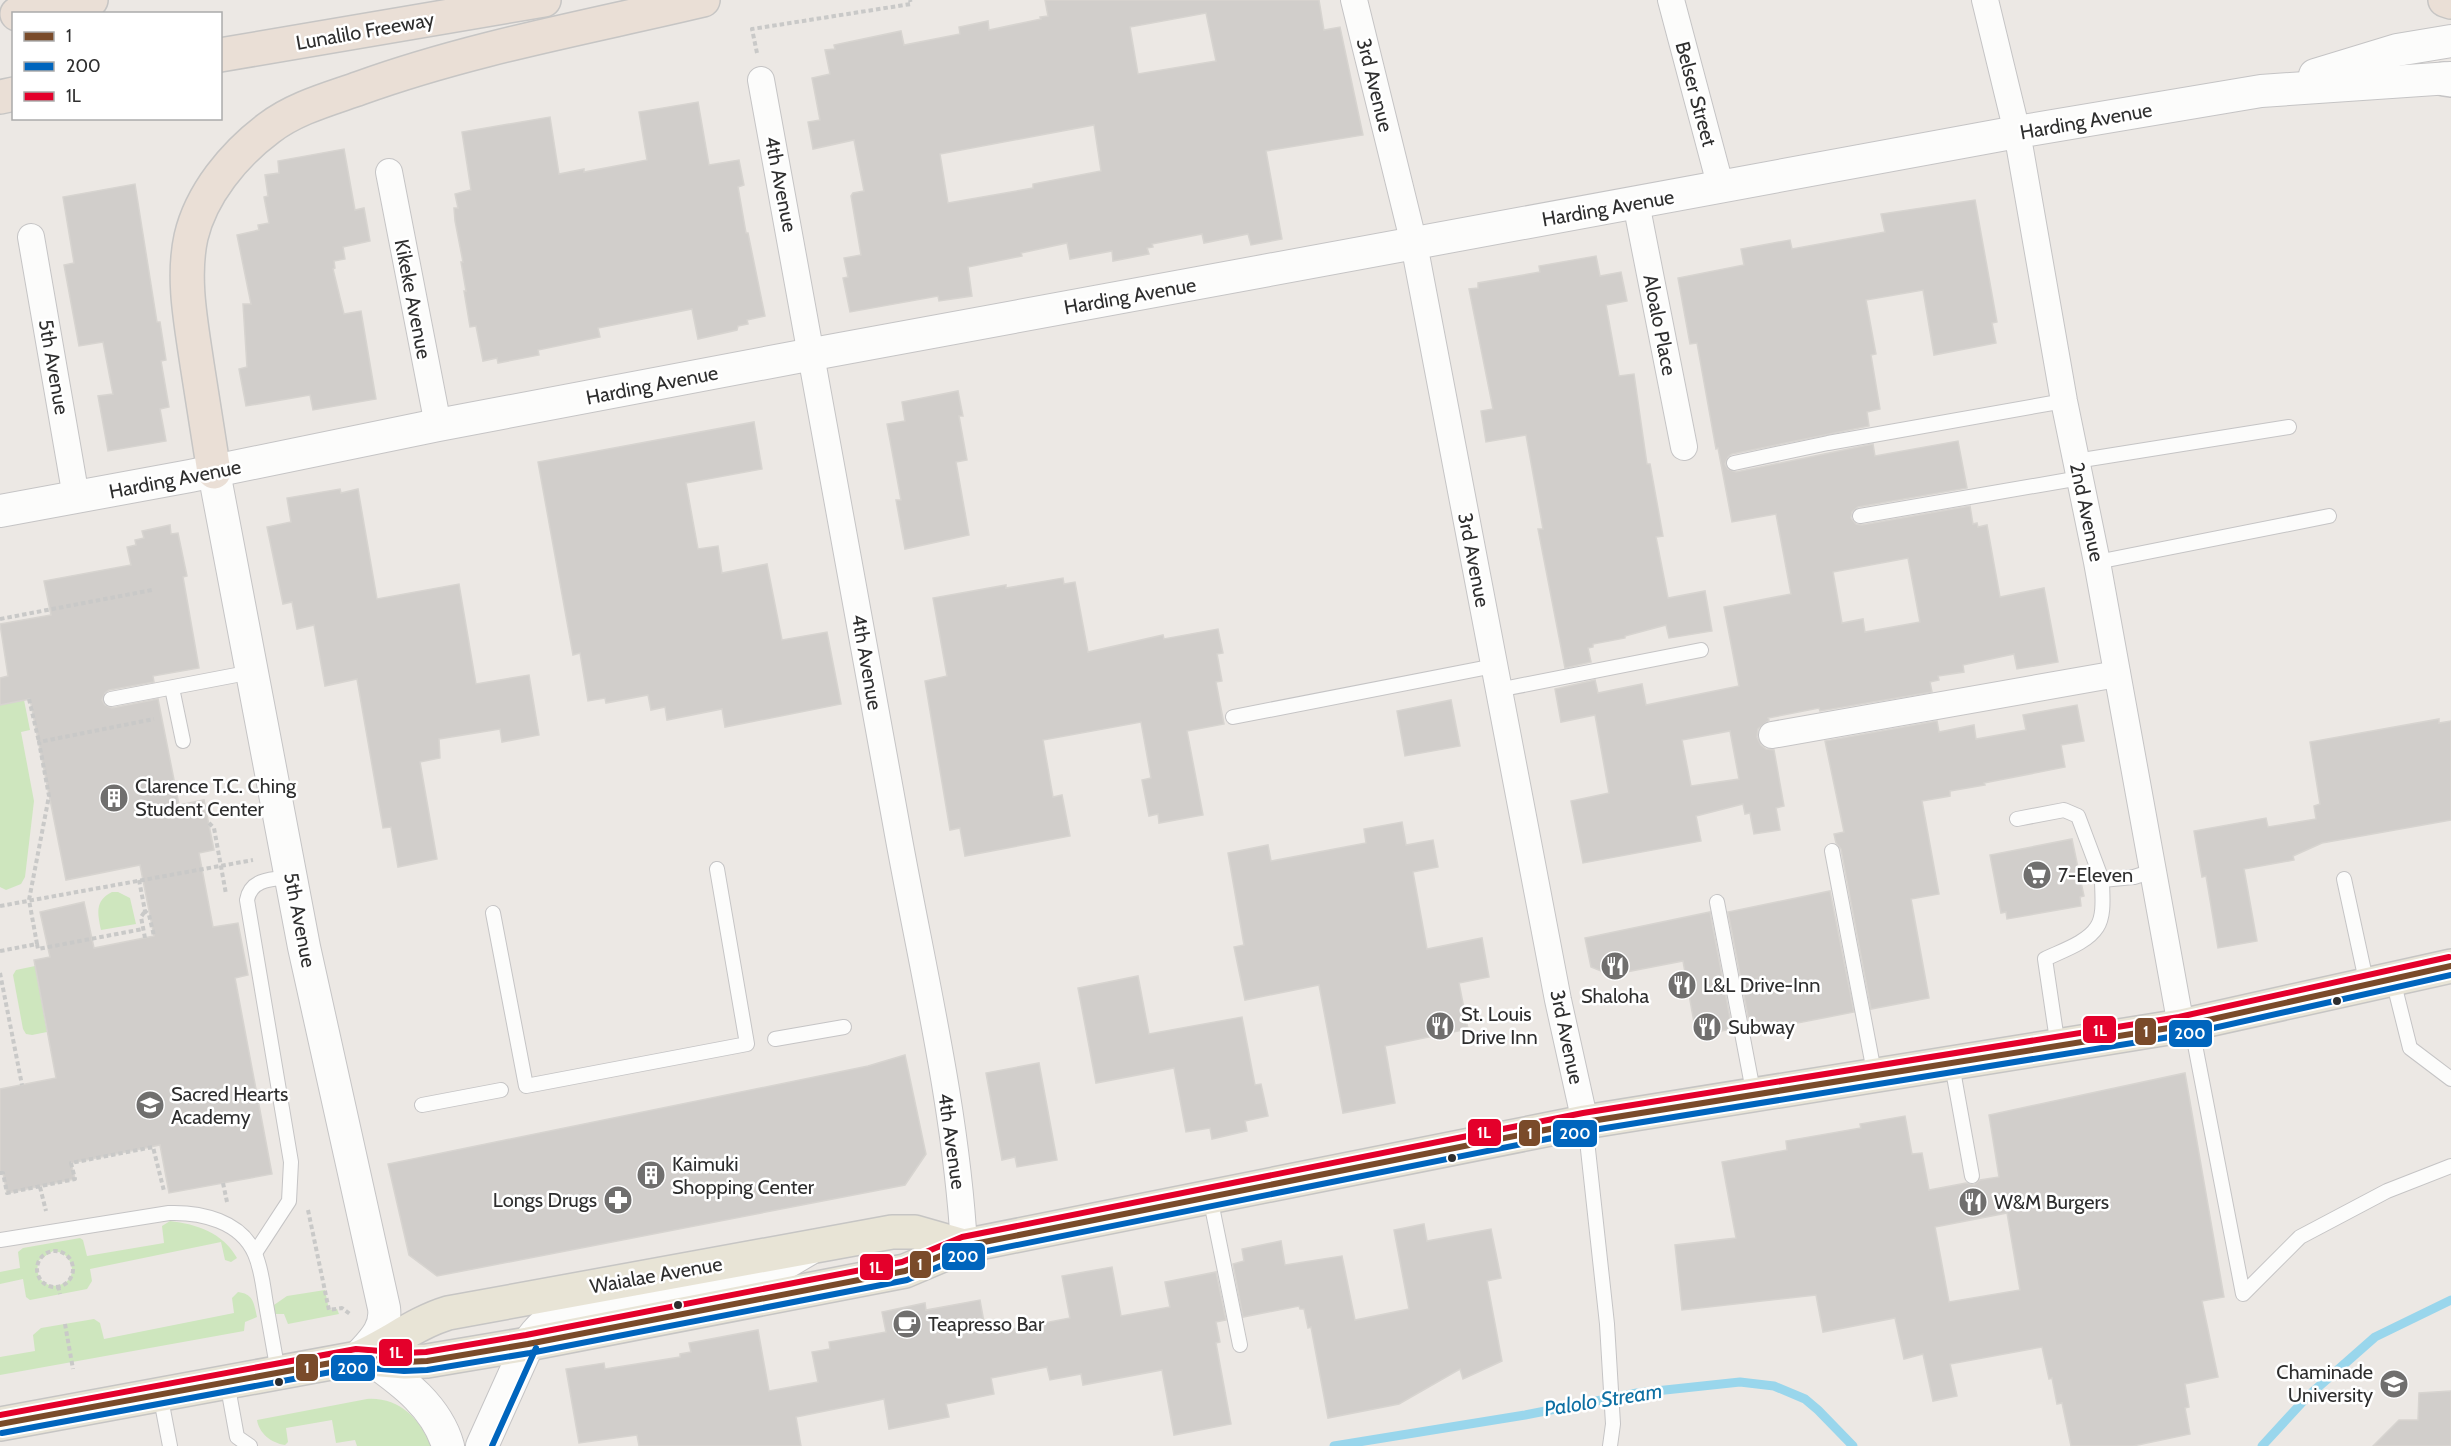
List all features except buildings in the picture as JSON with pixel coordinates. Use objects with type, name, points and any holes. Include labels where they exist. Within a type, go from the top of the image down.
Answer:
[{"type":"highway","points":[[26,12],[91,0]]},
{"type":"highway","name":"Lunalilo Freeway","points":[[222,55],[544,0]]},
{"type":"highway","points":[[214,472],[192,329],[189,257],[193,232],[201,207],[225,171],[244,149],[270,127],[288,116],[314,104],[410,70],[703,0]]},
{"type":"highway","points":[[2445,0],[2451,2]]},
{"type":"main road","name":"Waialae Avenue","points":[[0,1424],[278,1372],[364,1359],[427,1361],[528,1344],[905,1271],[964,1246],[1585,1122],[1952,1065],[2186,1025],[2451,966]]},
{"type":"main road","name":"Waialae Avenue","points":[[364,1359],[426,1321],[448,1313],[904,1230],[964,1246]]},
{"type":"street","name":"3rd Avenue","points":[[1354,0],[1414,244],[1558,1000],[1585,1122]]},
{"type":"street","name":"Belser Street","points":[[1671,0],[1721,188]]},
{"type":"street","name":"2nd Avenue","points":[[1985,0],[2018,132],[2064,401],[2097,562],[2153,871],[2186,1025]]},
{"type":"street","name":"Harding Avenue","points":[[2261,91],[2397,50],[2451,41]]},
{"type":"street","name":"Harding Avenue","points":[[0,512],[214,472],[438,425],[813,354],[2018,132],[2261,91],[2449,79]]},
{"type":"street","name":"4th Avenue","points":[[761,80],[813,354],[897,830],[932,1010],[960,1182],[964,1246]]},
{"type":"street","name":"Kikeke Avenue","points":[[389,172],[438,425]]},
{"type":"street","name":"Aloalo Place","points":[[1636,203],[1684,447]]},
{"type":"street","name":"5th Avenue","points":[[31,237],[76,497]]},
{"type":"street","name":"5th Avenue","points":[[214,472],[304,947],[384,1308],[385,1320],[382,1328],[364,1359]]},
{"type":"street","points":[[1772,735],[2117,674]]},
{"type":"street","points":[[482,1446],[528,1344],[542,1326],[555,1317],[747,1282],[818,1245]]},
{"type":"street","points":[[364,1359],[398,1379],[427,1406],[437,1421],[448,1446]]},
{"type":"lane","points":[[1734,463],[1828,443],[2064,401]]},
{"type":"lane","points":[[1860,516],[2289,427]]},
{"type":"lane","points":[[2097,562],[2329,516]]},
{"type":"lane","points":[[1233,717],[1701,650]]},
{"type":"lane","points":[[111,699],[252,672]]},
{"type":"lane","points":[[172,688],[183,741]]},
{"type":"lane","points":[[2017,819],[2064,810],[2078,816],[2102,880],[2102,909],[2098,926],[2085,938],[2045,959],[2058,1047]]},
{"type":"lane","points":[[1832,851],[1875,1077]]},
{"type":"lane","points":[[493,913],[526,1086],[747,1044],[717,869]]},
{"type":"lane","points":[[2102,880],[2134,877],[2153,871]]},
{"type":"lane","points":[[255,1252],[289,1201],[291,1162],[247,900],[248,892],[261,881],[292,878]]},
{"type":"lane","points":[[2344,879],[2380,982],[2410,1048],[2451,1079]]},
{"type":"lane","points":[[1717,902],[1754,1096]]},
{"type":"lane","points":[[2186,1025],[2243,1294],[2300,1237],[2387,1191],[2451,1166]]},
{"type":"lane","points":[[775,1039],[844,1026]]},
{"type":"lane","points":[[1952,1065],[1972,1176]]},
{"type":"lane","points":[[422,1105],[501,1090]]},
{"type":"lane","points":[[1585,1122],[1607,1324],[1613,1424],[1610,1446]]},
{"type":"lane","points":[[1212,1197],[1210,1197],[1240,1345]]},
{"type":"lane","points":[[0,1240],[169,1213],[186,1213],[219,1220],[234,1229],[255,1252],[278,1372]]},
{"type":"lane","points":[[227,1382],[237,1437],[250,1446]]},
{"type":"lane","points":[[160,1394],[170,1446]]},
{"type":"path","points":[[761,80],[752,29],[911,4],[910,0]]},
{"type":"path","points":[[0,619],[153,590]]},
{"type":"path","points":[[29,699],[49,796],[29,900],[38,949],[143,929]]},
{"type":"path","points":[[39,742],[154,719]]},
{"type":"path","points":[[209,823],[214,828],[227,901]]},
{"type":"path","points":[[0,906],[260,858]]},
{"type":"path","points":[[139,880],[145,911],[149,915],[154,936]]},
{"type":"path","points":[[144,938],[141,917],[145,911]]},
{"type":"path","points":[[0,951],[37,944]]},
{"type":"path","points":[[0,973],[22,1085]]},
{"type":"path","points":[[0,1173],[3,1173],[7,1193],[75,1179],[71,1162],[153,1147],[166,1199]]},
{"type":"path","points":[[40,1186],[46,1212]]},
{"type":"path","points":[[306,1199],[329,1310],[342,1308],[350,1314]]},
{"type":"path","points":[[52,1251],[69,1258],[72,1269],[68,1280],[58,1286],[53,1287],[42,1282],[37,1272],[39,1260],[52,1251]]},
{"type":"path","points":[[58,1286],[60,1294]]},
{"type":"path","points":[[65,1324],[73,1369]]},
{"type":"green space","points":[[24,700],[30,730],[21,732],[34,801],[25,877],[21,884],[6,890],[0,887],[0,705]]},
{"type":"green space","points":[[112,892],[118,892],[130,898],[136,924],[101,930],[98,913],[100,904],[102,899]]},
{"type":"green space","points":[[35,966],[47,1032],[32,1035],[26,1034],[23,1029],[13,975],[16,970]]},
{"type":"green space","points":[[170,1221],[199,1227],[217,1236],[237,1258],[231,1262],[225,1260],[221,1242],[90,1269],[92,1281],[87,1289],[30,1300],[26,1297],[23,1279],[0,1284],[0,1272],[20,1268],[18,1252],[23,1248],[80,1238],[83,1240],[87,1256],[164,1243],[162,1226]],"holes":[[[56,1251],[68,1258],[72,1273],[68,1280],[54,1286],[41,1279],[38,1271],[39,1260]]]},
{"type":"green space","points":[[325,1290],[329,1310],[337,1309],[339,1314],[288,1324],[284,1314],[273,1314],[274,1305],[287,1296]]},
{"type":"green space","points":[[238,1292],[250,1297],[257,1317],[245,1322],[244,1331],[0,1375],[0,1357],[35,1351],[33,1335],[41,1328],[94,1319],[100,1323],[104,1339],[234,1313],[232,1298]]},
{"type":"green space","points":[[367,1399],[389,1402],[406,1411],[421,1427],[431,1446],[357,1446],[355,1440],[336,1443],[332,1420],[286,1428],[288,1442],[285,1445],[266,1437],[258,1425],[257,1420]]},
{"type":"waterway","name":"Palolo Stream","points":[[2262,1446],[2308,1396],[2375,1337],[2451,1300]]},
{"type":"waterway","name":"Palolo Stream","points":[[1334,1446],[1525,1415],[1637,1393],[1740,1382],[1774,1386],[1805,1399],[1853,1446]]},
{"type":"transit line","name":"1L","points":[[0,1415],[356,1349],[405,1353],[426,1352],[526,1335],[902,1262],[962,1237],[1583,1113],[2179,1017],[2449,957]]},
{"type":"transit line","name":"1","points":[[0,1424],[358,1358],[405,1362],[427,1361],[528,1344],[905,1271],[964,1246],[1585,1122],[2181,1026],[2451,966]]},
{"type":"transit line","name":"200","points":[[2,1433],[358,1367],[404,1371],[427,1370],[530,1353],[907,1280],[967,1255],[1587,1131],[2182,1035],[2451,975]]},
{"type":"transit line","name":"200","points":[[492,1446],[536,1348]]},
{"type":"place","name":"Clarence T.C. Ching Student Center","points":[[114,798]]},
{"type":"place","name":"7-Eleven","points":[[2037,875]]},
{"type":"place","name":"Shaloha","points":[[1615,966]]},
{"type":"place","name":"L&L Drive-Inn","points":[[1682,985]]},
{"type":"place","name":"St. Louis Drive Inn","points":[[1440,1026]]},
{"type":"place","name":"Subway","points":[[1707,1027]]},
{"type":"place","name":"Sacred Hearts Academy","points":[[150,1105]]},
{"type":"place","name":"Kaimuki Shopping Center","points":[[651,1175]]},
{"type":"place","name":"Longs Drugs","points":[[618,1200]]},
{"type":"place","name":"W&M Burgers","points":[[1973,1202]]},
{"type":"place","name":"Teapresso Bar","points":[[907,1324]]},
{"type":"place","name":"Chaminade University","points":[[2394,1384]]}]
